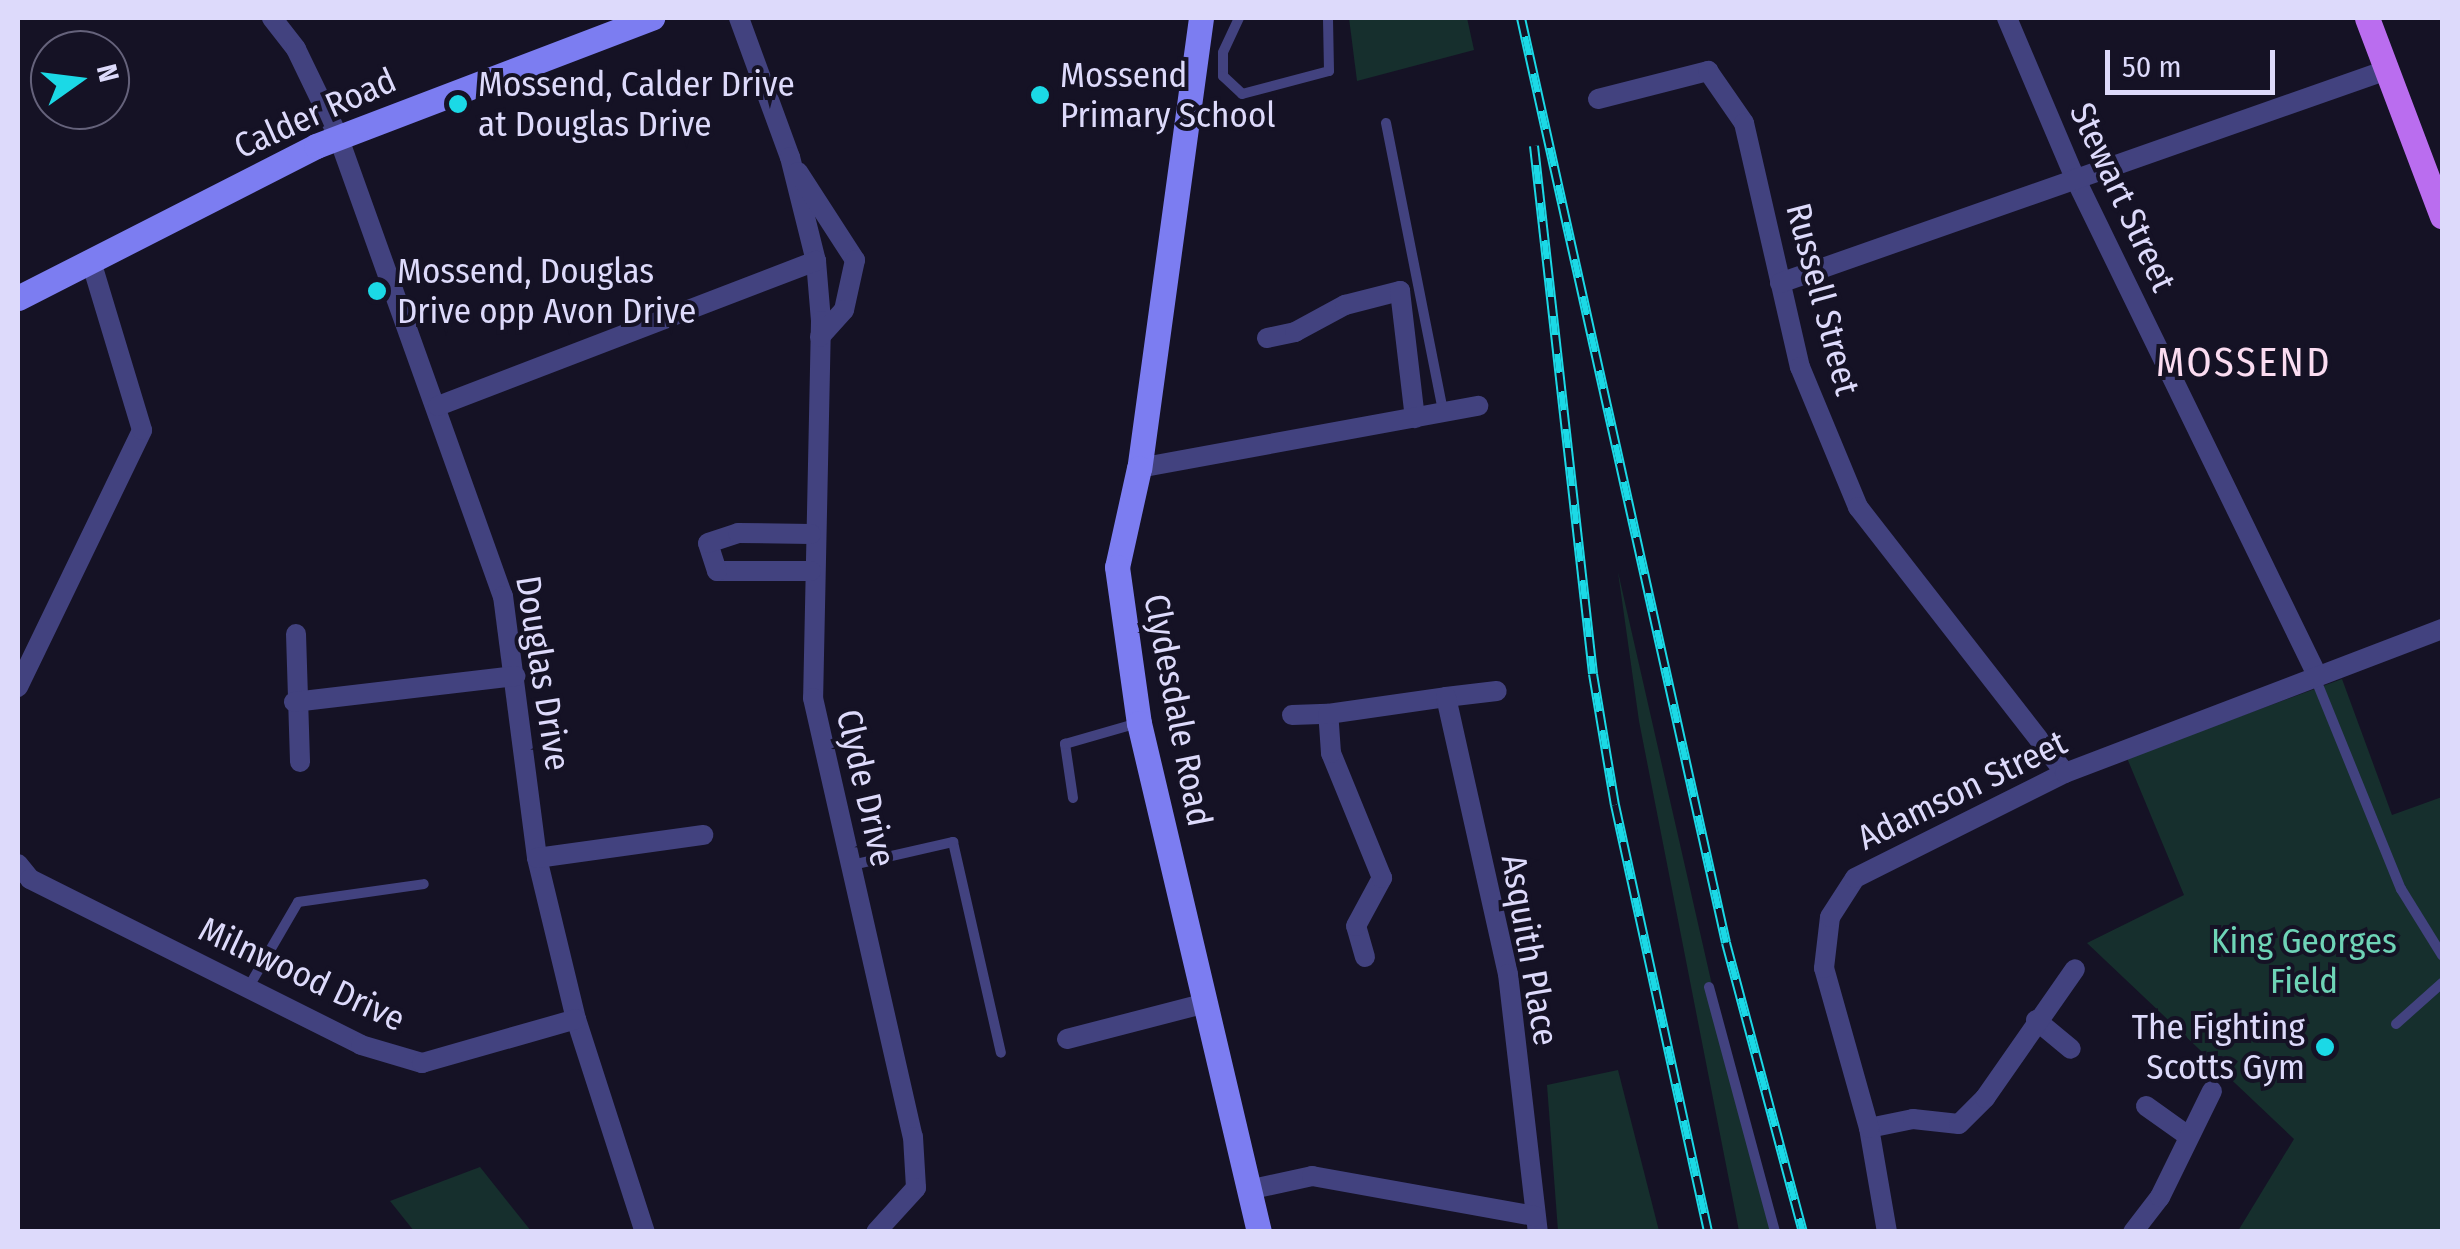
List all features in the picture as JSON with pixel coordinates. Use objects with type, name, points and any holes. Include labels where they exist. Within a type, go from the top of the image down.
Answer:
[{"type":"main road","name":"Calder Road","points":[[18,298],[338,136],[652,18]]},
{"type":"main road","name":"Clydesdale Road","points":[[1201,18],[1139,468],[1117,567],[1139,723],[1258,1232]]},
{"type":"main road","points":[[2367,18],[2442,216]]},
{"type":"street","name":"Douglas Drive","points":[[272,18],[296,49],[338,136],[503,596],[537,858],[576,1019],[645,1232]]},
{"type":"street","name":"Clyde Drive","points":[[739,18],[790,156],[816,261],[820,337],[811,571],[812,698],[913,1137],[916,1188],[876,1232]]},
{"type":"street","name":"Stewart Street","points":[[2007,18],[2076,178],[2315,673]]},
{"type":"street","points":[[1780,283],[2387,70]]},
{"type":"street","name":"Russell Street","points":[[1598,99],[1708,72],[1744,123],[1800,367],[1858,507],[2065,773]]},
{"type":"street","name":"Clyde Drive","points":[[790,156],[855,260],[844,310],[820,337]]},
{"type":"street","points":[[18,687],[142,430],[91,261]]},
{"type":"street","points":[[438,406],[816,261]]},
{"type":"street","points":[[1268,338],[1295,332],[1346,304],[1400,291],[1415,418]]},
{"type":"street","points":[[1139,468],[1478,406]]},
{"type":"street","points":[[811,571],[717,571],[708,543],[738,533],[812,534]]},
{"type":"street","name":"Adamson Street","points":[[1888,1232],[1869,1128],[1824,968],[1830,917],[1855,878],[2065,773],[2315,673],[2442,629]]},
{"type":"street","points":[[296,634],[294,702],[300,762]]},
{"type":"street","points":[[294,702],[515,676]]},
{"type":"street","points":[[1292,715],[1328,714],[1497,691]]},
{"type":"street","name":"Asquith Place","points":[[1446,697],[1508,974],[1536,1224]]},
{"type":"street","points":[[1328,714],[1330,753],[1382,878],[1356,926],[1365,957]]},
{"type":"street","points":[[537,858],[703,835]]},
{"type":"street","name":"Milnwood Drive","points":[[18,864],[30,879],[361,1045],[422,1062],[576,1019]]},
{"type":"street","points":[[1869,1128],[1913,1118],[1959,1124],[1985,1098],[2075,969]]},
{"type":"street","points":[[1067,1039],[1206,1003]]},
{"type":"street","points":[[2036,1020],[2071,1050]]},
{"type":"street","points":[[2133,1232],[2160,1197],[2212,1091]]},
{"type":"street","points":[[2146,1106],[2188,1136]]},
{"type":"street","points":[[1248,1190],[1312,1176],[1536,1224]]},
{"type":"lane","points":[[1239,18],[1224,53],[1222,76],[1242,94],[1330,71],[1328,18]]},
{"type":"lane","points":[[1386,124],[1443,413]]},
{"type":"lane","points":[[2315,673],[2402,888],[2442,954]]},
{"type":"lane","points":[[1072,798],[1065,744],[1139,723]]},
{"type":"lane","points":[[850,866],[953,842],[1000,1053]]},
{"type":"lane","points":[[248,988],[298,902],[424,884]]},
{"type":"lane","points":[[2396,1024],[2442,983]]},
{"type":"lane","points":[[1709,986],[1775,1232]]},
{"type":"green space","points":[[1349,18],[1467,18],[1474,50],[1357,81]]},
{"type":"green space","points":[[1618,572],[1722,1029],[1776,1231],[1739,1231],[1639,721]]},
{"type":"green space","name":"King Georges Field","points":[[2342,679],[2392,815],[2442,797],[2442,1231],[2238,1231],[2294,1139],[2087,943],[2184,895],[2127,758]]},
{"type":"green space","points":[[1618,1070],[1659,1231],[1558,1231],[1547,1085]]},
{"type":"green space","points":[[480,1167],[531,1231],[414,1231],[390,1201]]},
{"type":"railway","points":[[1521,18],[1726,943],[1803,1232]]},
{"type":"railway","points":[[1534,146],[1593,674],[1615,805],[1708,1232]]},
{"type":"place","name":"Mossend Primary School","points":[[1040,95]]},
{"type":"place","name":"Mossend, Calder Drive at Douglas Drive","points":[[458,104]]},
{"type":"place","name":"Mossend, Douglas Drive opp Avon Drive","points":[[377,291]]},
{"type":"place","name":"The Fighting Scotts Gym","points":[[2325,1047]]},
{"type":"district","name":"MOSSEND","points":[[2244,363]]}]
